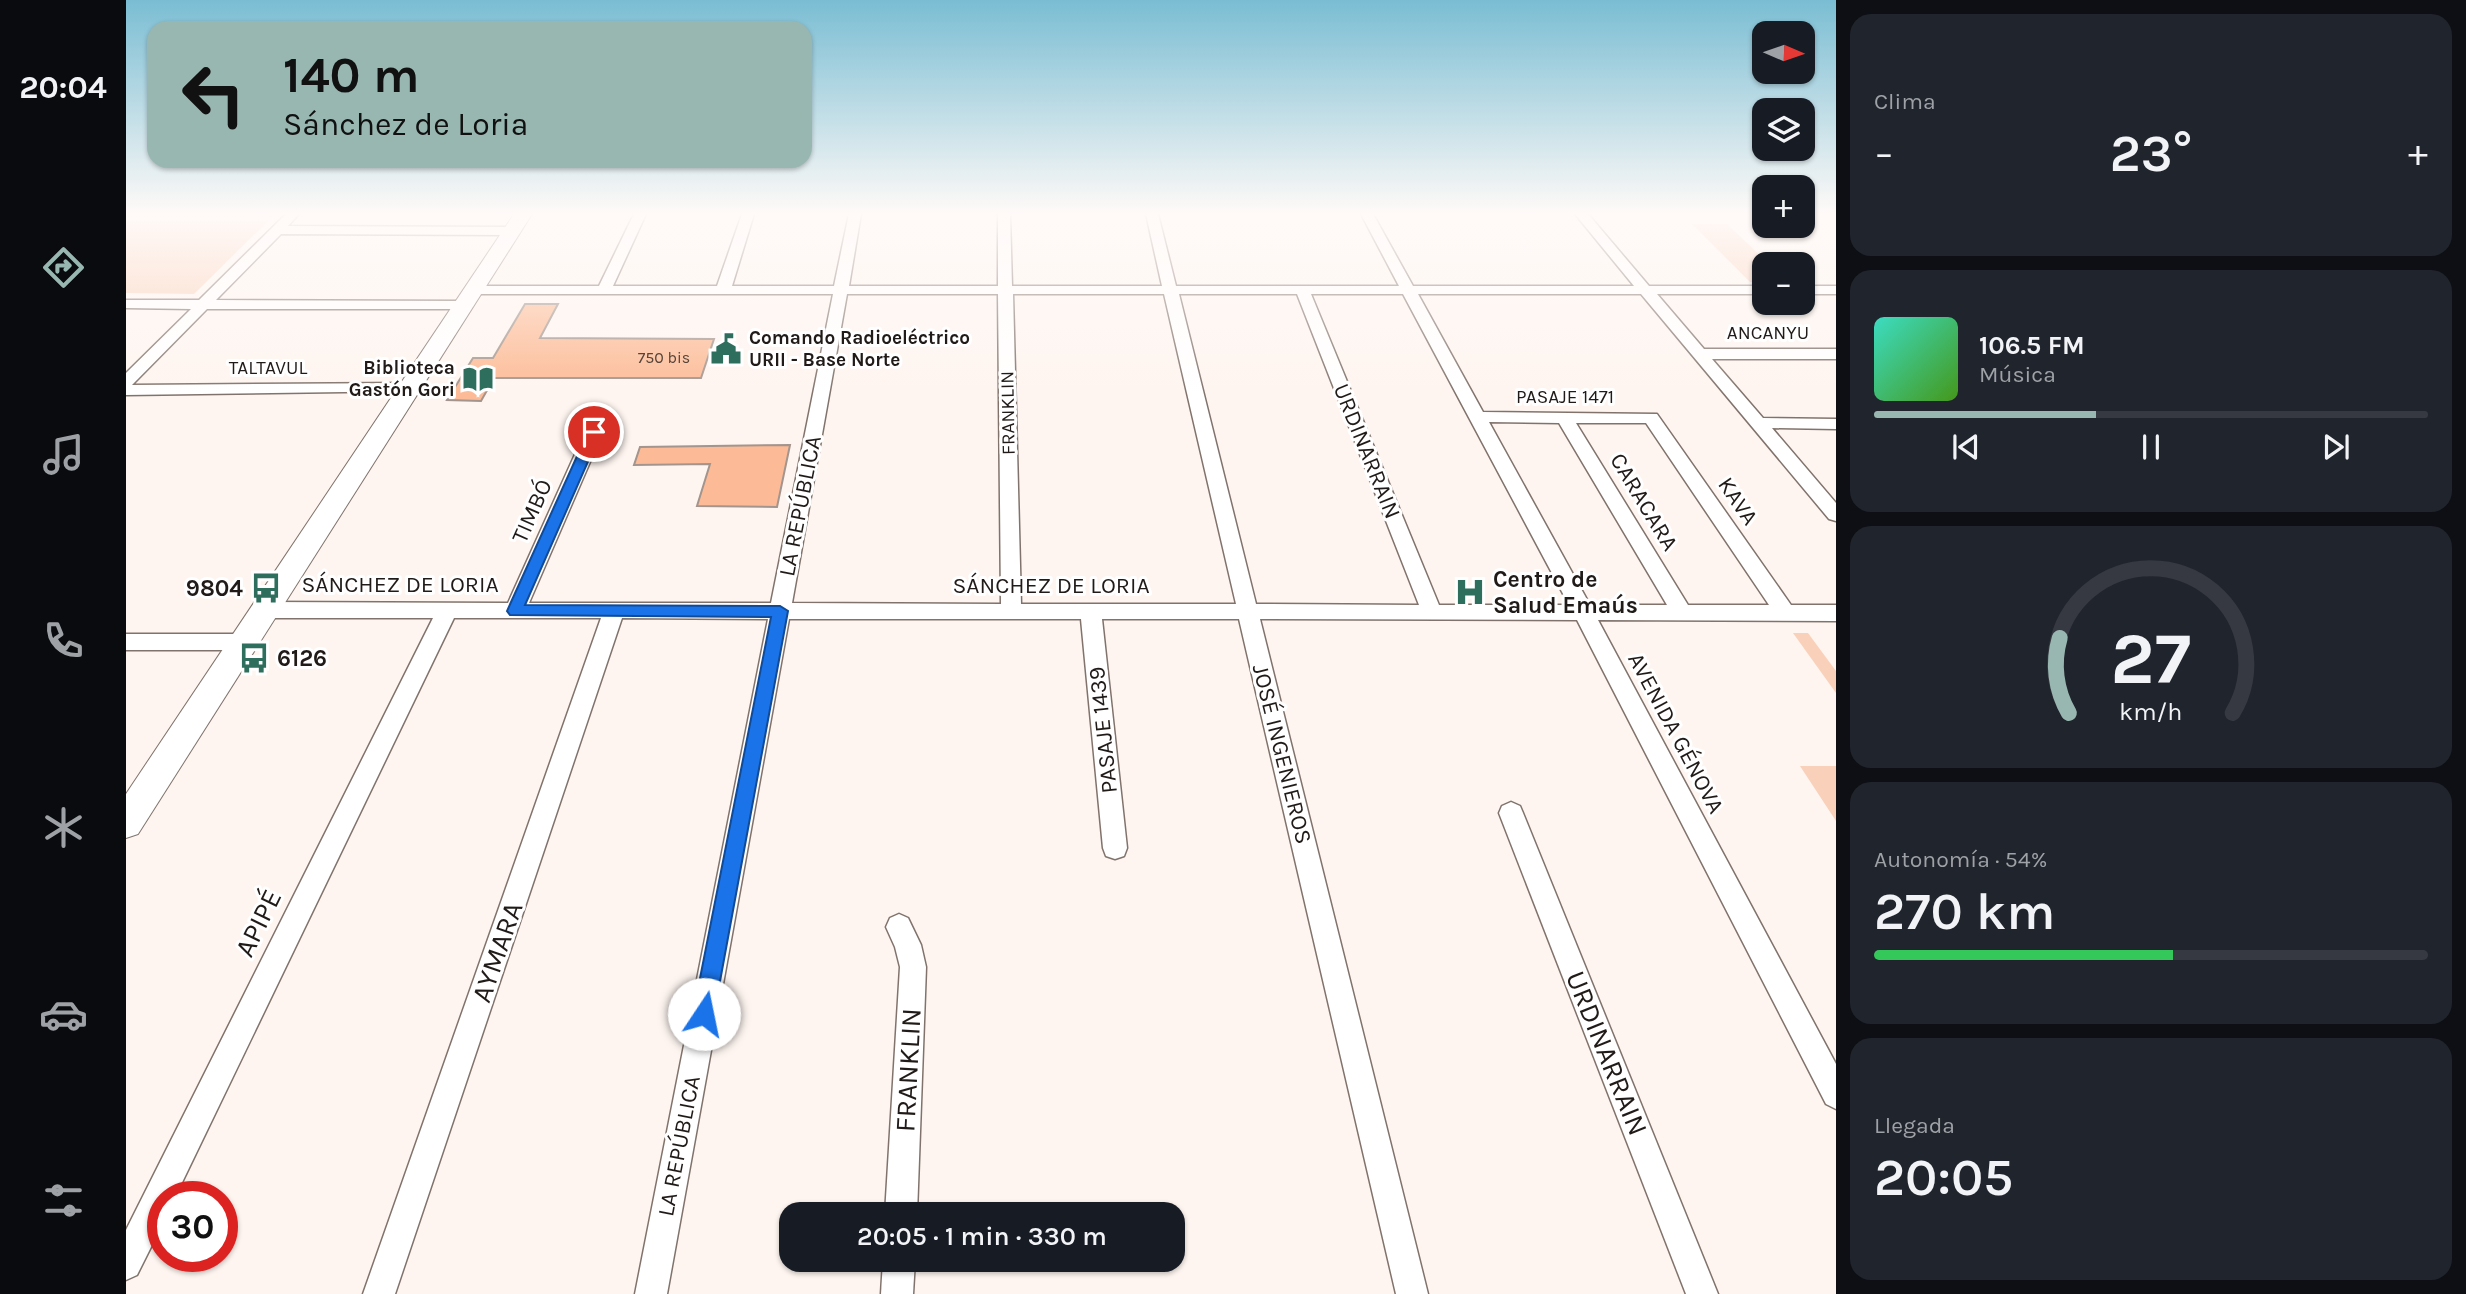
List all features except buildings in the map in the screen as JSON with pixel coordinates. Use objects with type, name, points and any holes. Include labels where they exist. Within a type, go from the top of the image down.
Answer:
[{"type":"main road","points":[[126,823],[484,274]]},
{"type":"street","points":[[126,382],[232,274]]},
{"type":"street","points":[[604,290],[611,274]]},
{"type":"street","points":[[723,290],[728,274]]},
{"type":"street","name":"LA REPÚBLICA","points":[[651,1294],[845,274]]},
{"type":"street","name":"FRANKLIN","points":[[1005,274],[1011,612]]},
{"type":"street","name":"JOSÉ INGENIEROS","points":[[1167,274],[1412,1294]]},
{"type":"street","name":"AVENIDA GÉNOVA","points":[[1401,274],[1584,612],[1836,1094]]},
{"type":"street","points":[[1633,274],[1835,514]]},
{"type":"street","name":"URDINARRAIN","points":[[1302,289],[1432,612]]},
{"type":"street","points":[[1815,290],[1836,289]]},
{"type":"street","points":[[126,304],[469,298],[604,290],[1752,290]]},
{"type":"street","name":"ANCANYU","points":[[1700,354],[1836,354]]},
{"type":"street","name":"TALTAVUL","points":[[126,390],[410,388]]},
{"type":"street","name":"PASAJE 1471","points":[[1479,417],[1651,418]]},
{"type":"street","name":"CARACARA","points":[[1564,418],[1682,613]]},
{"type":"street","name":"KAVA","points":[[1651,418],[1784,613]]},
{"type":"street","points":[[1758,423],[1836,424]]},
{"type":"street","name":"TIMBÓ","points":[[515,611],[594,432]]},
{"type":"street","name":"SÁNCHEZ DE LORIA","points":[[265,610],[1836,613]]},
{"type":"street","name":"APIPÉ","points":[[126,1264],[447,611]]},
{"type":"street","name":"AYMARA","points":[[379,1294],[614,611]]},
{"type":"street","name":"PASAJE 1439","points":[[1091,612],[1115,848]]},
{"type":"street","points":[[126,642],[244,642]]},
{"type":"street","name":"URDINARRAIN","points":[[1511,813],[1702,1294]]},
{"type":"street","name":"FRANKLIN","points":[[899,928],[908,945],[913,967],[902,1202]]},
{"type":"street","points":[[898,1294],[899,1272]]},
{"type":"shaded area","points":[[126,274],[214,274],[194,294],[126,293]]},
{"type":"shaded area","points":[[1742,274],[1752,274],[1750,282]]},
{"type":"shaded area","points":[[1793,633],[1808,633],[1836,671],[1836,693]]},
{"type":"shaded area","points":[[1800,766],[1836,766],[1836,821]]},
{"type":"place","name":"Comando Radioeléctrico URII - Base Norte","points":[[726,349]]},
{"type":"place","name":"Biblioteca Gastón Gori","points":[[478,379]]},
{"type":"place","name":"9804","points":[[266,588]]},
{"type":"place","name":"Centro de Salud Emaús","points":[[1470,592]]},
{"type":"place","name":"6126","points":[[254,658]]},
{"type":"route","points":[[594,432],[515,611],[780,611],[704,1014]]}]
